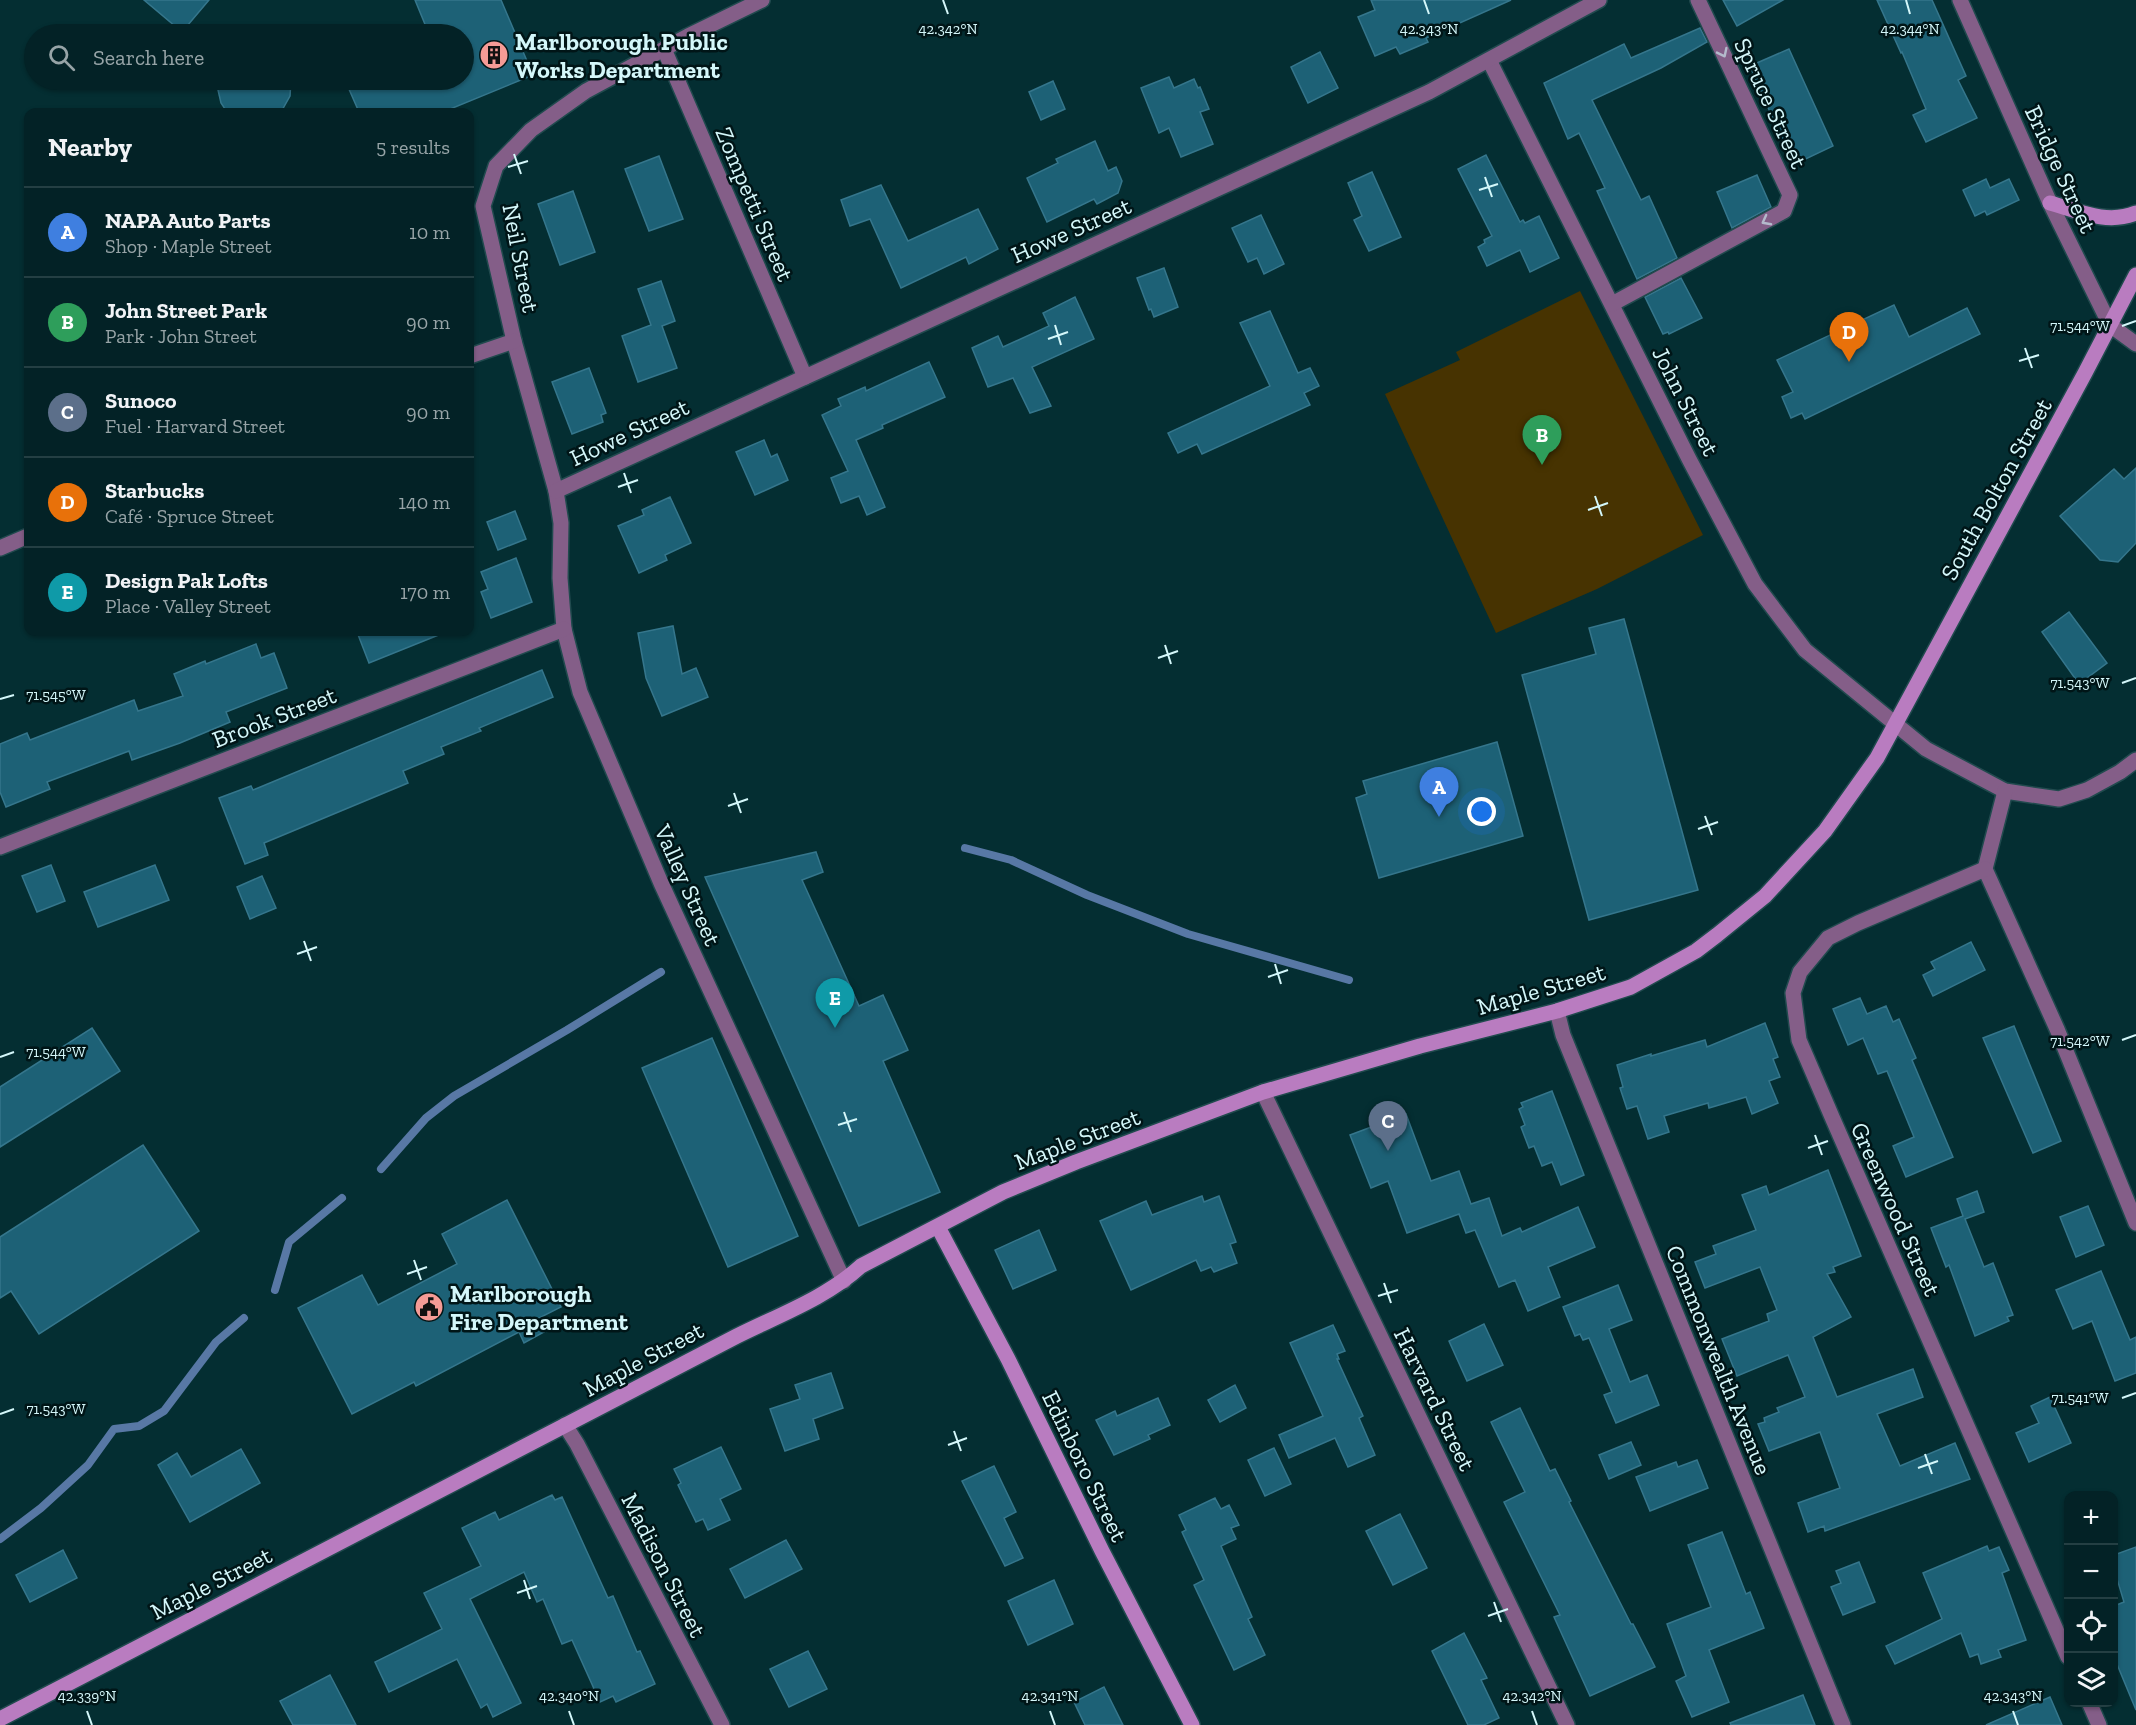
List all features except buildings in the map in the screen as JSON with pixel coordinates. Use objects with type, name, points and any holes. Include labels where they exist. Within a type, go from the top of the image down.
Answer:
[{"type":"main road","points":[[2050,203],[2111,219],[2136,213]]},
{"type":"main road","name":"South Bolton Street","points":[[1894,724],[2136,275]]},
{"type":"main road","name":"Maple Street","points":[[0,1719],[844,1281],[861,1266],[1003,1192],[1263,1092],[1420,1046],[1557,1011],[1631,987],[1696,951],[1765,896],[1825,831],[1876,758],[1894,724]]},
{"type":"main road","name":"Edinboro Street","points":[[939,1227],[1008,1359],[1101,1551],[1192,1725]]},
{"type":"street","name":"Neil Street","points":[[556,490],[514,341],[483,206],[496,166],[531,130],[586,91],[762,0]]},
{"type":"street","name":"Howe Street","points":[[556,490],[1429,92],[1489,60],[1575,6],[1599,0]]},
{"type":"street","name":"Spruce Street","points":[[1611,304],[1784,211],[1790,195],[1698,0]]},
{"type":"street","name":"Bridge Street","points":[[1960,0],[2050,203],[2110,325],[2136,344]]},
{"type":"street","name":"Zompetti Street","points":[[664,49],[805,377]]},
{"type":"street","name":"John Street","points":[[1489,60],[1689,459],[1755,584],[1805,651],[1894,724]]},
{"type":"street","points":[[474,355],[514,341]]},
{"type":"street","name":"Valley Street","points":[[556,490],[561,523],[560,578],[564,629],[580,692],[661,883],[844,1281]]},
{"type":"street","points":[[0,548],[24,538]]},
{"type":"street","name":"Brook Street","points":[[0,847],[564,629]]},
{"type":"street","points":[[1894,724],[1926,749],[2005,791],[2059,798],[2087,789],[2120,772],[2136,760]]},
{"type":"street","points":[[2005,791],[1985,869],[2057,1029],[2136,1222]]},
{"type":"street","name":"Greenwood Street","points":[[1985,869],[1828,938],[1800,972],[1793,993],[1799,1040],[2066,1653]]},
{"type":"street","name":"Commonwealth Avenue","points":[[1557,1011],[1567,1046],[1843,1725]]},
{"type":"street","name":"Harvard Street","points":[[1263,1092],[1567,1725]]},
{"type":"street","name":"Madison Street","points":[[565,1425],[577,1444],[722,1725]]},
{"type":"street","points":[[2091,1707],[2099,1725]]},
{"type":"shaded area","points":[[1580,291],[1703,535],[1597,589],[1496,633],[1385,394],[1460,360],[1456,352]]},
{"type":"waterway","points":[[965,848],[1011,860],[1087,895],[1188,934],[1349,980]]},
{"type":"waterway","points":[[381,1169],[426,1118],[454,1096],[661,972]]},
{"type":"waterway","points":[[275,1290],[289,1242],[342,1198]]},
{"type":"waterway","points":[[0,1539],[41,1508],[88,1465],[114,1429],[139,1426],[164,1411],[216,1342],[244,1318]]},
{"type":"place","name":"Marlborough Public Works Department","points":[[494,55]]},
{"type":"place","name":"Starbucks","points":[[1849,362]]},
{"type":"place","name":"John Street Park","points":[[1542,465]]},
{"type":"place","name":"NAPA Auto Parts","points":[[1439,817]]},
{"type":"place","name":"Design Pak Lofts","points":[[835,1028]]},
{"type":"place","name":"Sunoco","points":[[1388,1151]]},
{"type":"place","name":"Marlborough Fire Department","points":[[429,1307]]}]
